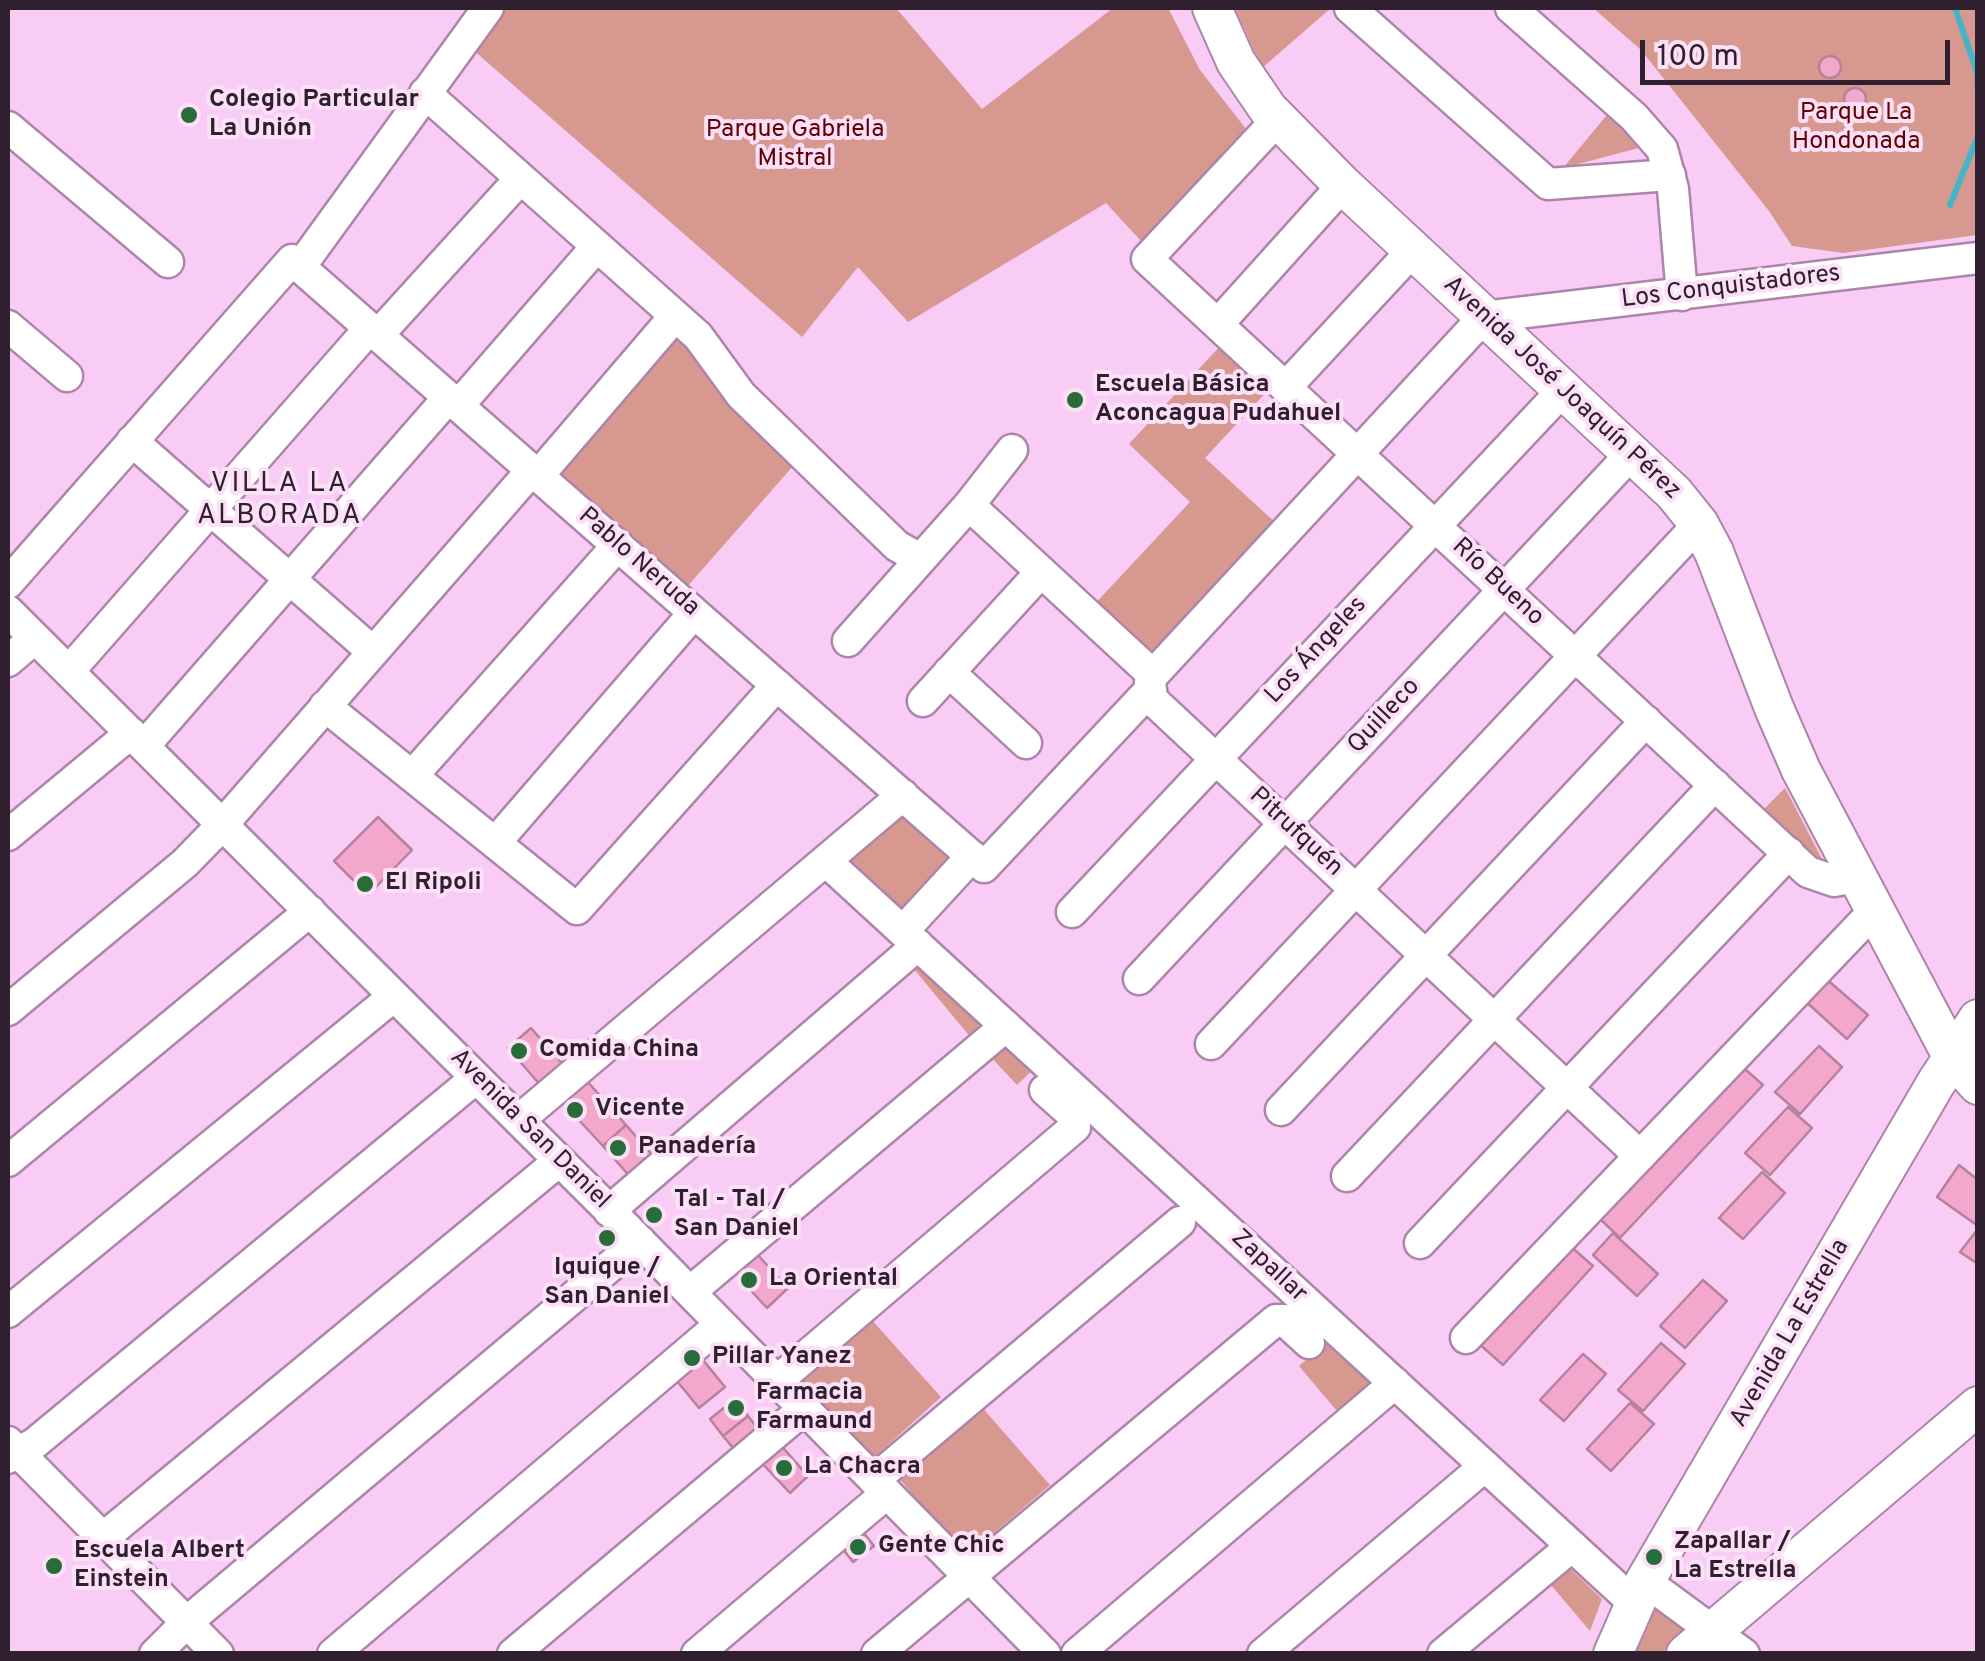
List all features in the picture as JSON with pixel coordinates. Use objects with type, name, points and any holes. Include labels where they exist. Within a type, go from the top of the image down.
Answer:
[{"type":"main road","name":"Avenida José Joaquín Pérez","points":[[1212,8],[1245,78],[1278,119],[1343,185],[1674,494],[1699,524],[1714,552],[1786,736],[1952,1056],[1978,1085]]},
{"type":"main road","name":"Avenida La Estrella","points":[[1614,1654],[1640,1592],[1952,1056],[1978,1019]]},
{"type":"main road","points":[[1700,1642],[1978,1406]]},
{"type":"street","points":[[8,583],[296,263],[488,8]]},
{"type":"street","points":[[1350,8],[1548,184],[1670,175]]},
{"type":"street","points":[[1511,8],[1646,128],[1662,149],[1670,175],[1682,295]]},
{"type":"street","points":[[425,94],[698,336],[741,395],[896,546],[920,560]]},
{"type":"street","name":"Río Bueno","points":[[1278,119],[1147,259],[1808,872],[1866,893]]},
{"type":"street","points":[[8,127],[168,262]]},
{"type":"street","points":[[68,671],[374,332],[520,178]]},
{"type":"street","points":[[1218,324],[1343,185]]},
{"type":"street","points":[[8,835],[137,740],[597,246]]},
{"type":"street","points":[[1286,387],[1413,250]]},
{"type":"street","name":"Los Conquistadores","points":[[1484,317],[1978,258]]},
{"type":"street","name":"Pablo Neruda","points":[[296,263],[978,861]]},
{"type":"street","points":[[8,1010],[185,863],[223,824],[372,652],[676,316]]},
{"type":"street","points":[[609,1210],[910,938],[978,861],[1152,683],[1484,317]]},
{"type":"street","points":[[8,326],[67,376]]},
{"type":"street","name":"Los Ángeles","points":[[1072,912],[1563,390]]},
{"type":"street","points":[[132,441],[372,652]]},
{"type":"street","points":[[848,641],[969,505],[1012,450]]},
{"type":"street","name":"Quilleco","points":[[1139,978],[1632,454]]},
{"type":"street","name":"Pitrufquén","points":[[969,505],[1152,683],[1157,704],[1640,1156]]},
{"type":"street","points":[[1211,1044],[1699,524]]},
{"type":"street","points":[[412,776],[618,546]]},
{"type":"street","points":[[924,701],[1042,572]]},
{"type":"street","name":"Avenida San Daniel","points":[[8,611],[560,1160],[1045,1654]]},
{"type":"street","points":[[494,842],[694,613]]},
{"type":"street","points":[[8,661],[35,638]]},
{"type":"street","points":[[949,672],[1026,743]]},
{"type":"street","points":[[325,706],[577,909],[777,685]]},
{"type":"street","points":[[1281,1110],[1646,721]]},
{"type":"street","points":[[1347,1176],[1714,785]]},
{"type":"street","points":[[519,1120],[903,796]]},
{"type":"street","points":[[1420,1243],[1789,854]]},
{"type":"street","name":"Zapallar","points":[[826,861],[1572,1546],[1640,1592],[1700,1642],[1744,1654]]},
{"type":"street","points":[[1466,1338],[1640,1156],[1866,893]]},
{"type":"street","points":[[8,1161],[310,911]]},
{"type":"street","points":[[8,1312],[394,996]]},
{"type":"street","points":[[690,1292],[1006,1026]]},
{"type":"street","points":[[218,1654],[11,1451],[34,1443],[476,1078]]},
{"type":"street","points":[[777,1381],[1075,1127],[1073,1115],[1044,1088]]},
{"type":"street","points":[[103,1538],[560,1160]]},
{"type":"street","points":[[697,1654],[1180,1222]]},
{"type":"street","points":[[154,1654],[187,1622],[640,1242]]},
{"type":"street","points":[[877,1654],[1276,1320],[1284,1320],[1309,1343]]},
{"type":"street","points":[[333,1654],[721,1324]]},
{"type":"street","points":[[1077,1654],[1395,1384]]},
{"type":"street","points":[[513,1654],[804,1408]]},
{"type":"street","points":[[1262,1654],[1485,1466]]},
{"type":"street","points":[[1443,1654],[1572,1546]]},
{"type":"green space","name":"Parque Gabriela Mistral","points":[[502,8],[896,8],[982,109],[1113,8],[1168,8],[1200,70],[1246,129],[1141,241],[1106,203],[908,322],[858,267],[802,337],[472,49]]},
{"type":"green space","points":[[1235,8],[1331,8],[1262,68]]},
{"type":"green space","name":"Parque La Hondonada","points":[[1593,8],[1977,8],[1977,235],[1843,253],[1792,246],[1769,211],[1641,50]]},
{"type":"green space","points":[[1611,110],[1650,145],[1563,168]]},
{"type":"green space","points":[[683,332],[733,409],[794,465],[686,588],[556,472]]},
{"type":"green space","points":[[1222,344],[1270,388],[1205,458],[1278,525],[1150,661],[1092,607],[1190,502],[1129,444]]},
{"type":"green space","points":[[1785,788],[1822,859],[1812,864],[1758,815]]},
{"type":"green space","points":[[893,809],[954,864],[907,914],[843,863]]},
{"type":"green space","points":[[922,959],[987,1021],[972,1039],[913,968]]},
{"type":"green space","points":[[1006,1035],[1036,1067],[1017,1085],[987,1053]]},
{"type":"green space","points":[[870,1318],[941,1397],[868,1463],[797,1384]]},
{"type":"green space","points":[[1327,1342],[1375,1386],[1342,1417],[1299,1366]]},
{"type":"green space","points":[[980,1405],[1050,1485],[966,1557],[897,1476]]},
{"type":"green space","points":[[1564,1563],[1602,1599],[1590,1631],[1545,1578]]},
{"type":"green space","points":[[1652,1595],[1695,1625],[1662,1653],[1635,1654]]},
{"type":"building","points":[[1830,56],[1838,59],[1838,75],[1830,78],[1822,75],[1819,67],[1822,59]]},
{"type":"building","points":[[1855,88],[1863,91],[1863,107],[1855,110],[1847,107],[1844,99],[1847,91]]},
{"type":"building","points":[[378,817],[412,850],[368,895],[334,861]]},
{"type":"building","points":[[1824,977],[1868,1015],[1847,1039],[1803,999]]},
{"type":"building","points":[[531,1028],[566,1068],[543,1088],[508,1048]]},
{"type":"building","points":[[1819,1046],[1842,1067],[1800,1114],[1775,1092]]},
{"type":"building","points":[[1738,1063],[1763,1085],[1620,1238],[1596,1215]]},
{"type":"building","points":[[587,1081],[626,1125],[603,1146],[563,1103]]},
{"type":"building","points":[[1788,1107],[1812,1128],[1770,1175],[1745,1153]]},
{"type":"building","points":[[626,1125],[656,1159],[633,1180],[603,1146]]},
{"type":"building","points":[[1959,1165],[1978,1180],[1978,1226],[1937,1197]]},
{"type":"building","points":[[1762,1172],[1785,1193],[1743,1239],[1719,1218]]},
{"type":"building","points":[[1978,1229],[1978,1264],[1960,1252]]},
{"type":"building","points":[[1613,1233],[1658,1274],[1637,1296],[1593,1255]]},
{"type":"building","points":[[1568,1244],[1593,1266],[1503,1365],[1477,1342]]},
{"type":"building","points":[[756,1253],[788,1288],[767,1308],[742,1281],[742,1266]]},
{"type":"building","points":[[1703,1280],[1727,1301],[1685,1348],[1660,1326]]},
{"type":"building","points":[[1661,1343],[1685,1364],[1643,1411],[1618,1390]]},
{"type":"building","points":[[1583,1354],[1606,1374],[1564,1421],[1540,1400]]},
{"type":"building","points":[[703,1360],[725,1387],[699,1408],[677,1381]]},
{"type":"building","points":[[735,1399],[748,1416],[723,1436],[710,1419]]},
{"type":"building","points":[[1630,1403],[1654,1424],[1611,1471],[1587,1449]]},
{"type":"building","points":[[748,1416],[758,1429],[734,1449],[723,1436]]},
{"type":"building","name":"La Chacra","points":[[778,1442],[808,1476],[790,1493],[759,1460]]},
{"type":"building","name":"Gente Chic","points":[[863,1532],[874,1546],[853,1562],[842,1548]]},
{"type":"waterway","points":[[1955,8],[1977,72],[1978,91]]},
{"type":"waterway","points":[[1950,205],[1978,136]]},
{"type":"place","name":"Colegio Particular La Unión","points":[[189,115]]},
{"type":"place","name":"Escuela Básica Aconcagua Pudahuel","points":[[1075,400]]},
{"type":"place","name":"El Ripoli","points":[[365,884]]},
{"type":"place","name":"Comida China","points":[[519,1051]]},
{"type":"place","name":"Vicente","points":[[575,1110]]},
{"type":"place","name":"Panadería","points":[[618,1148]]},
{"type":"place","name":"Tal - Tal / San Daniel","points":[[654,1215]]},
{"type":"place","name":"Iquique / San Daniel","points":[[607,1238]]},
{"type":"place","name":"La Oriental","points":[[749,1280]]},
{"type":"place","name":"Pillar Yanez","points":[[692,1358]]},
{"type":"place","name":"Farmacia Farmaund","points":[[736,1408]]},
{"type":"place","name":"La Chacra","points":[[784,1468]]},
{"type":"place","name":"Gente Chic","points":[[858,1547]]},
{"type":"place","name":"Zapallar / La Estrella","points":[[1654,1557]]},
{"type":"place","name":"Escuela Albert Einstein","points":[[54,1566]]},
{"type":"district","name":"VILLA LA ALBORADA","points":[[280,501]]}]
